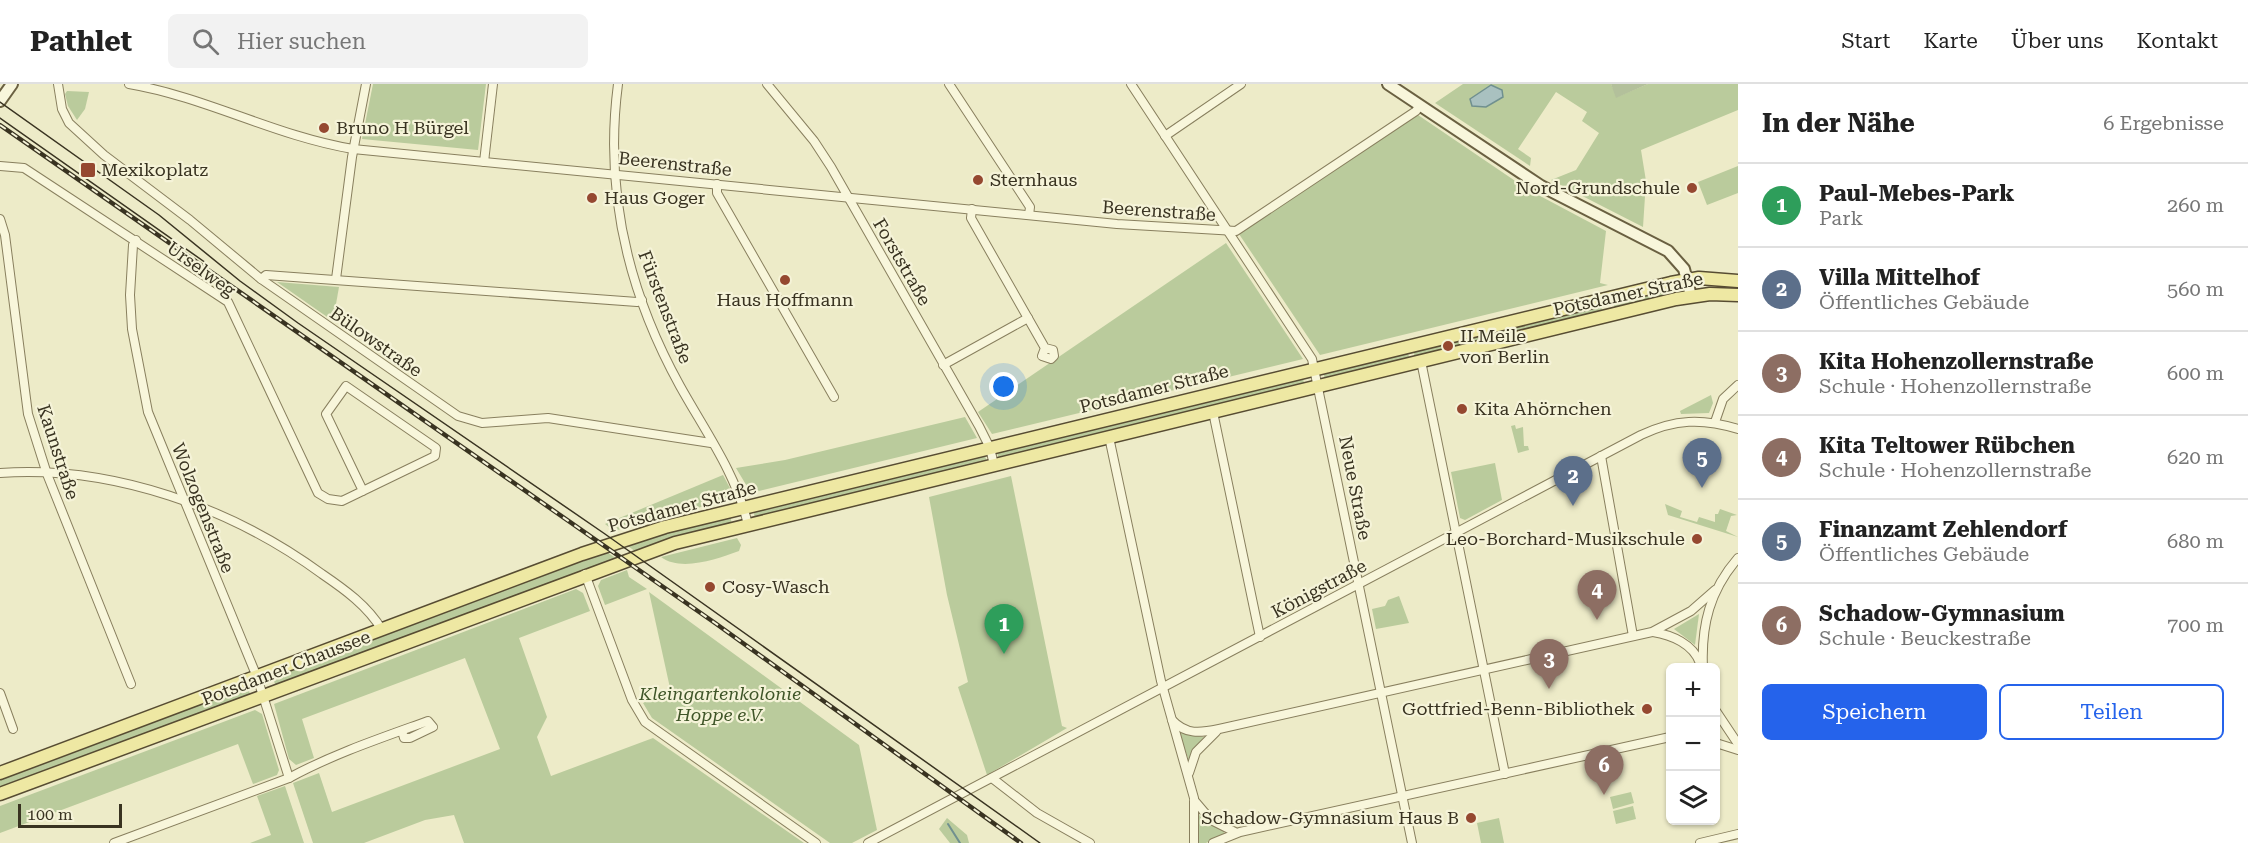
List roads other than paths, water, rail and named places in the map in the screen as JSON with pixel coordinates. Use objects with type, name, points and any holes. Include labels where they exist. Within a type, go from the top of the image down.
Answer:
[{"type":"main road","name":"Potsdamer Straße","points":[[582,554],[665,527],[745,507],[1688,280],[1738,281]]},
{"type":"main road","name":"Potsdamer Straße","points":[[585,574],[658,548],[1319,386],[1691,296],[1738,295]]},
{"type":"main road","name":"Potsdamer Chaussee","points":[[0,773],[582,554]]},
{"type":"main road","name":"Potsdamer Chaussee","points":[[0,794],[585,574]]},
{"type":"street","points":[[0,100],[12,84]]},
{"type":"street","name":"Bülowstraße","points":[[58,84],[62,110],[77,132],[261,279],[436,402],[471,421],[482,423],[548,418],[711,443]]},
{"type":"street","name":"Beerenstraße","points":[[129,84],[169,92],[288,135],[353,149],[1155,227],[1227,230]]},
{"type":"street","points":[[336,279],[353,149],[366,84]]},
{"type":"street","points":[[484,162],[493,84]]},
{"type":"street","name":"Fürstenstraße","points":[[618,84],[613,173],[624,240],[642,300],[678,383],[738,488],[745,507],[748,525]]},
{"type":"street","name":"Forststraße","points":[[767,84],[814,141],[990,448],[994,465]]},
{"type":"street","points":[[949,84],[1030,207],[1029,215]]},
{"type":"street","name":"Neue Straße","points":[[1131,84],[1312,359],[1412,843]]},
{"type":"street","points":[[1165,136],[1241,84]]},
{"type":"street","points":[[1388,84],[1404,89],[1420,105],[1541,186],[1668,251],[1680,262],[1688,280],[1691,296]]},
{"type":"street","points":[[1227,230],[1236,231],[1416,111],[1420,105]]},
{"type":"street","name":"Urselweg","points":[[0,166],[24,168],[228,302],[318,493],[328,499],[342,501],[363,490]]},
{"type":"street","points":[[717,184],[717,193],[834,398]]},
{"type":"street","points":[[972,209],[971,218],[1045,348]]},
{"type":"street","name":"Kaunstraße","points":[[0,219],[6,246],[28,414],[47,474],[130,684]]},
{"type":"street","name":"Wolzogenstraße","points":[[136,240],[133,245],[130,295],[135,355],[148,412],[182,500],[257,677],[289,778]]},
{"type":"street","points":[[261,279],[266,275],[637,302],[642,300]]},
{"type":"street","points":[[943,365],[1028,318]]},
{"type":"street","points":[[1420,362],[1505,774]]},
{"type":"street","points":[[1715,422],[1723,399],[1738,385]]},
{"type":"street","points":[[346,386],[436,448],[435,456],[363,490],[326,414],[346,386]]},
{"type":"street","points":[[1214,412],[1260,637]]},
{"type":"street","name":"Königstraße","points":[[868,843],[1601,456],[1664,425],[1683,421],[1715,422],[1738,429]]},
{"type":"street","points":[[1109,437],[1163,688],[1194,798],[1194,843]]},
{"type":"street","points":[[1601,456],[1633,636]]},
{"type":"street","points":[[0,473],[47,474],[140,488],[182,500],[259,533],[302,559],[354,598],[382,630]]},
{"type":"street","points":[[1172,720],[1180,729],[1189,732],[1219,729],[1652,632],[1691,611],[1715,590],[1738,558]]},
{"type":"street","points":[[585,574],[632,700],[645,722],[816,843]]},
{"type":"street","points":[[1702,663],[1703,636],[1715,590]]},
{"type":"street","points":[[1652,632],[1667,634],[1680,640],[1692,651],[1699,663]]},
{"type":"street","points":[[0,693],[13,729]]},
{"type":"street","points":[[1720,717],[1738,744]]},
{"type":"street","points":[[1188,774],[1196,752],[1219,729]]},
{"type":"street","points":[[114,843],[289,778],[316,763],[402,730]]},
{"type":"street","points":[[1213,843],[1240,832],[1666,738]]},
{"type":"street","points":[[1720,744],[1738,750]]},
{"type":"street","points":[[992,778],[1037,813],[1090,843]]},
{"type":"street","points":[[1194,798],[1211,820],[1229,831],[1240,832]]},
{"type":"street","points":[[1700,843],[1738,834]]},
{"type":"water","points":[[1491,85],[1502,90],[1503,97],[1486,107],[1472,106],[1470,99]]},
{"type":"waterway","points":[[948,824],[960,843]]},
{"type":"tram line","points":[[0,102],[159,215],[240,281],[298,323],[605,534],[1040,843]]},
{"type":"tram line","points":[[0,118],[206,263]]},
{"type":"railway","points":[[0,125],[715,623],[1021,843]]},
{"type":"place","name":"Bruno H Bürgel","points":[[324,128]]},
{"type":"place","name":"Mexikoplatz","points":[[88,170]]},
{"type":"place","name":"Sternhaus","points":[[978,180]]},
{"type":"place","name":"Nord-Grundschule","points":[[1692,188]]},
{"type":"place","name":"Haus Goger","points":[[592,198]]},
{"type":"place","name":"Haus Hoffmann","points":[[785,280]]},
{"type":"place","name":"II Meile von Berlin","points":[[1448,346]]},
{"type":"place","name":"Kita Ahörnchen","points":[[1462,409]]},
{"type":"place","name":"Finanzamt Zehlendorf","points":[[1702,488]]},
{"type":"place","name":"Villa Mittelhof","points":[[1573,506]]},
{"type":"place","name":"Leo-Borchard-Musikschule","points":[[1697,539]]},
{"type":"place","name":"Cosy-Wasch","points":[[710,587]]},
{"type":"place","name":"Kita Teltower Rübchen","points":[[1597,620]]},
{"type":"place","name":"Paul-Mebes-Park","points":[[1004,654]]},
{"type":"place","name":"Kita Hohenzollernstraße","points":[[1549,689]]},
{"type":"place","name":"Gottfried-Benn-Bibliothek","points":[[1647,709]]},
{"type":"place","name":"Schadow-Gymnasium","points":[[1604,795]]},
{"type":"place","name":"Schadow-Gymnasium Haus B","points":[[1471,818]]},
{"type":"park label","name":"Kleingartenkolonie Hoppe e.V.","points":[[720,704]]}]
